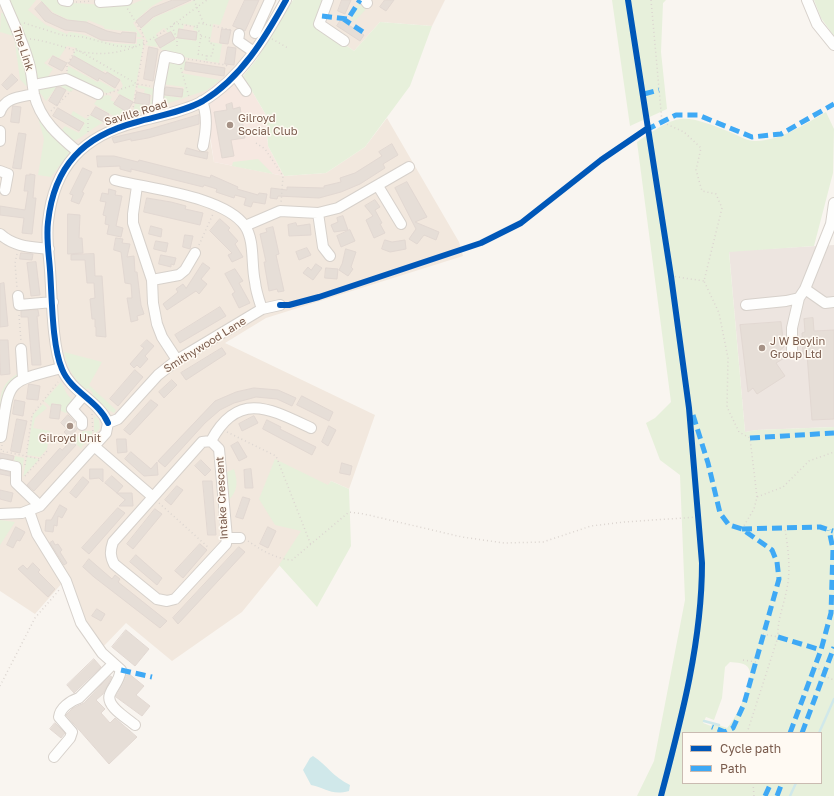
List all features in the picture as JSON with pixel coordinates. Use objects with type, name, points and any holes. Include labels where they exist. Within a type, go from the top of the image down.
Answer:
[{"type":"street","points":[[100,2],[126,0]]},
{"type":"street","points":[[255,33],[270,0]]},
{"type":"street","name":"Saville Road","points":[[108,423],[103,415],[83,396],[63,372],[56,347],[48,224],[52,198],[57,183],[67,166],[78,152],[90,141],[103,133],[202,102],[223,86],[254,52],[268,32],[286,0]]},
{"type":"street","points":[[328,0],[319,24],[344,42]]},
{"type":"street","points":[[807,0],[817,24],[834,45]]},
{"type":"street","name":"The Link","points":[[4,5],[14,21],[43,115],[55,133],[78,152]]},
{"type":"street","points":[[260,24],[268,32]]},
{"type":"street","points":[[239,34],[238,41],[254,52]]},
{"type":"street","points":[[157,116],[159,88],[165,56],[179,59]]},
{"type":"street","points":[[234,73],[246,91]]},
{"type":"street","points":[[0,112],[2,105],[9,100],[34,89],[66,79],[98,94]]},
{"type":"street","points":[[202,102],[206,126],[204,146]]},
{"type":"street","points":[[0,131],[0,141]]},
{"type":"street","points":[[245,226],[280,211],[318,213],[338,208],[378,186],[402,169]]},
{"type":"street","points":[[0,171],[8,174],[6,190]]},
{"type":"street","points":[[115,180],[137,186],[175,192],[217,205],[245,226],[252,255],[254,281],[262,309]]},
{"type":"street","points":[[137,186],[132,214],[133,223],[152,280],[153,303],[157,324],[162,337],[177,360]]},
{"type":"street","points":[[378,186],[396,220]]},
{"type":"street","points":[[792,353],[792,328],[799,298],[805,289],[830,224],[834,203]]},
{"type":"street","points":[[318,213],[321,248],[330,256]]},
{"type":"street","points":[[0,234],[12,243],[18,250],[49,249]]},
{"type":"street","points":[[152,280],[179,274],[185,270],[190,257]]},
{"type":"street","points":[[805,289],[826,303],[834,302]]},
{"type":"street","points":[[746,305],[786,301],[799,298]]},
{"type":"street","points":[[18,300],[53,302]]},
{"type":"street","name":"Smithywood Lane","points":[[25,512],[40,506],[106,433],[108,423],[118,419],[158,375],[177,360],[262,309],[280,305]]},
{"type":"street","points":[[22,349],[23,378]]},
{"type":"street","points":[[1,437],[1,426],[7,395],[16,382],[23,378],[63,372]]},
{"type":"street","points":[[82,425],[82,420],[72,409],[83,396]]},
{"type":"street","name":"Intake Crescent","points":[[211,441],[218,428],[227,419],[250,409],[261,408],[274,410],[311,428]]},
{"type":"street","name":"Intake Crescent","points":[[211,441],[219,449],[227,538],[226,544],[175,599],[167,601],[157,599],[114,564],[111,558],[113,542],[202,442],[211,441]]},
{"type":"street","points":[[94,446],[153,498]]},
{"type":"street","points":[[2,464],[16,467],[16,483],[40,506]]},
{"type":"street","points":[[0,514],[25,512],[66,581],[80,623],[102,653],[121,670],[119,681],[110,693],[110,700],[113,707],[135,725]]},
{"type":"street","points":[[227,538],[240,538]]},
{"type":"street","points":[[54,757],[70,738],[72,732],[59,717],[60,711],[73,700],[79,698],[113,664]]},
{"type":"path","points":[[126,0],[125,5],[134,22],[143,34],[144,44],[132,115]]},
{"type":"path","points":[[194,0],[204,24]]},
{"type":"path","points":[[20,38],[37,39],[90,53],[122,53],[144,44],[207,0]]},
{"type":"path","points":[[652,0],[662,122],[684,132],[701,148],[696,170],[702,191],[716,194],[722,208],[704,281],[719,313],[728,358],[727,407],[739,432],[750,438],[756,497],[754,509],[742,529]]},
{"type":"path","points":[[65,1],[100,2]]},
{"type":"path","points":[[14,21],[62,35],[83,37],[117,46],[138,47]]},
{"type":"path","points":[[174,23],[197,27]]},
{"type":"path","points":[[197,27],[198,23],[231,29],[239,34]]},
{"type":"path","points":[[197,27],[202,36],[198,54],[212,56],[214,44],[209,43],[210,38],[202,36]]},
{"type":"path","points":[[268,32],[288,48]]},
{"type":"path","points":[[66,79],[67,66],[76,49]]},
{"type":"path","points":[[76,49],[137,84],[159,88]]},
{"type":"path","points":[[206,62],[207,56]]},
{"type":"path","points":[[179,59],[226,66],[234,73]]},
{"type":"path","points":[[98,94],[108,94],[137,84]]},
{"type":"path","points":[[50,112],[57,107],[73,90]]},
{"type":"path","points":[[88,115],[88,132]]},
{"type":"path","points":[[256,143],[265,148],[283,176],[280,211]]},
{"type":"path","points":[[190,257],[217,205]]},
{"type":"path","points":[[18,250],[15,263],[22,349]]},
{"type":"path","points":[[671,276],[704,281]]},
{"type":"path","points":[[49,449],[22,479],[32,415],[63,372]]},
{"type":"path","points":[[91,404],[94,446]]},
{"type":"path","points":[[218,428],[276,456],[311,545]]},
{"type":"path","points":[[1,437],[3,438],[1,451],[40,459]]},
{"type":"path","points":[[756,497],[783,487],[809,461],[834,452]]},
{"type":"path","points":[[153,498],[216,555]]},
{"type":"path","points":[[240,538],[285,559],[292,560],[350,512],[371,515],[462,537],[504,543],[543,542],[591,526],[624,522],[698,517]]},
{"type":"path","points":[[747,732],[778,637],[777,627],[788,587],[785,529]]},
{"type":"path","points":[[0,686],[35,618],[66,581]]},
{"type":"path","points":[[763,634],[778,637]]},
{"type":"path","points":[[743,660],[756,662]]},
{"type":"path","points":[[815,667],[825,672]]},
{"type":"path","points":[[824,676],[834,680]]},
{"type":"path","points":[[753,784],[754,796]]},
{"type":"shaded area","points":[[0,0],[277,0],[265,27],[232,71],[220,83],[202,94],[214,162],[284,176],[326,173],[365,147],[387,118],[459,242],[463,256],[266,318],[225,343],[375,415],[349,489],[331,481],[285,559],[242,612],[172,661],[126,623],[102,648],[92,635],[63,582],[35,614],[0,591]]},
{"type":"shaded area","points":[[325,0],[445,0],[432,26],[380,22],[354,51],[316,24]]},
{"type":"shaded area","points":[[243,76],[266,115],[268,146],[284,176],[214,162],[206,107]]},
{"type":"shaded area","points":[[834,245],[834,427],[757,430],[745,432],[729,251]]},
{"type":"green space","points":[[7,0],[36,0],[28,10],[46,25],[67,34],[69,32],[77,33],[118,44],[137,44],[137,39],[143,39],[143,47],[133,101],[117,93],[123,86],[120,79],[104,70],[103,72],[73,55],[76,48],[67,46],[59,58],[53,55],[44,63],[53,69],[47,78],[38,81],[36,79],[26,44],[27,40],[21,24],[17,23]]},
{"type":"green space","points":[[40,0],[56,0],[70,5],[71,3],[84,3],[122,6],[123,4],[128,3],[130,5],[142,0],[163,0],[152,6],[133,23],[142,37],[137,37],[137,32],[105,29],[103,26],[88,20],[87,22],[69,20],[54,13]]},
{"type":"green space","points":[[193,0],[229,0],[220,25],[213,24],[210,42],[222,44],[219,63],[183,57],[183,54],[162,50],[160,48],[178,38],[196,41],[197,31],[193,30],[194,26],[184,24],[183,29],[179,28],[175,38],[171,31],[168,33],[164,28],[156,34],[158,38],[155,40],[158,47],[145,45],[148,43],[141,29],[155,17]]},
{"type":"green space","points":[[293,0],[325,0],[316,24],[354,51],[380,22],[432,26],[410,86],[365,147],[326,173],[284,176],[268,146],[266,115],[243,76],[257,59]]},
{"type":"green space","points":[[612,0],[666,0],[663,3],[661,52],[667,109],[630,126]]},
{"type":"green space","points":[[814,0],[834,0],[834,36],[821,18]]},
{"type":"green space","points":[[358,3],[366,9],[355,21],[350,19]]},
{"type":"green space","points":[[1,13],[4,13],[13,36],[0,32]]},
{"type":"green space","points":[[14,39],[28,84],[26,86],[20,79]]},
{"type":"green space","points":[[183,59],[186,59],[185,69],[181,73],[220,80],[207,90],[160,106],[161,95],[182,98],[184,87],[162,84],[166,62],[181,65]]},
{"type":"green space","points":[[68,66],[97,82],[100,81],[116,90],[108,93],[101,92],[67,76]]},
{"type":"green space","points":[[60,82],[77,84],[70,92],[58,85],[46,101],[41,94],[38,93],[37,87]]},
{"type":"green space","points":[[138,85],[155,89],[154,108],[133,114],[135,103],[150,106],[152,95],[144,93],[145,89],[138,88]]},
{"type":"green space","points":[[108,95],[112,97],[110,100],[114,102],[114,105],[130,114],[115,117],[94,104],[99,97]]},
{"type":"green space","points":[[73,111],[86,119],[91,115],[103,123],[73,141],[61,131],[65,126],[79,133],[85,123],[71,115]]},
{"type":"green space","points":[[826,112],[834,129],[833,173],[814,246],[729,252],[745,432],[757,430],[834,427],[834,796],[637,796],[654,761],[685,600],[680,475],[660,460],[646,423],[655,418],[671,402],[637,142],[651,132],[672,121],[681,119],[701,121],[753,141],[775,138],[801,127]],"holes":[[[730,662],[746,665],[750,674],[747,690],[735,717],[727,728],[713,723],[711,726],[703,723],[706,717],[714,720],[722,698],[725,667]]]},
{"type":"green space","points":[[37,114],[68,149],[69,153],[51,177],[38,175],[44,139]]},
{"type":"green space","points":[[258,159],[273,174],[232,166],[233,162]]},
{"type":"green space","points":[[64,352],[102,362],[89,385],[116,410],[114,413],[107,409],[92,395],[93,393],[88,388],[86,390],[78,382],[69,368]]},
{"type":"green space","points":[[19,373],[20,376],[7,386],[0,416],[2,391],[8,381]]},
{"type":"green space","points":[[61,382],[67,394],[75,403],[66,413],[61,411],[61,405],[52,403],[51,407],[44,401]]},
{"type":"green space","points":[[43,404],[47,408],[35,418],[33,428],[50,431],[47,449],[40,457],[27,455],[33,415]]},
{"type":"green space","points":[[94,416],[99,420],[100,428],[96,433],[94,432]]},
{"type":"green space","points":[[83,431],[92,431],[92,437],[82,446],[82,449],[73,441]]},
{"type":"green space","points":[[15,456],[24,458],[20,485],[18,478],[20,464],[14,462]]},
{"type":"green space","points":[[27,457],[39,459],[23,477]]},
{"type":"green space","points":[[275,459],[328,485],[331,481],[349,489],[351,546],[317,607],[279,565],[301,531],[275,525],[259,499]]},
{"type":"green space","points":[[234,469],[236,489],[229,500],[227,472]]},
{"type":"green space","points":[[0,520],[15,522],[0,545]]},
{"type":"water","points":[[313,756],[344,782],[350,785],[349,791],[338,793],[311,785],[303,770],[310,758]]},
{"type":"building","points":[[173,0],[191,0],[153,17],[141,28],[136,21],[152,8]]},
{"type":"building","points":[[245,0],[259,0],[245,31],[233,26]]},
{"type":"building","points":[[342,0],[351,0],[345,14],[338,11]]},
{"type":"building","points":[[385,0],[394,0],[386,11],[380,7]]},
{"type":"building","points":[[42,2],[52,13],[67,20],[86,22],[107,31],[121,34],[122,32],[136,33],[135,43],[101,40],[85,32],[65,30],[45,21],[35,9]]},
{"type":"building","points":[[341,20],[364,35],[360,41],[337,26]]},
{"type":"building","points":[[179,29],[197,32],[196,40],[178,38]]},
{"type":"building","points":[[222,29],[231,30],[228,44],[220,43]]},
{"type":"building","points":[[171,32],[175,39],[160,48],[155,40]]},
{"type":"building","points":[[149,47],[158,49],[153,81],[144,79]]},
{"type":"building","points":[[228,47],[236,48],[234,65],[225,64]]},
{"type":"building","points":[[53,56],[67,63],[62,71],[49,64]]},
{"type":"building","points":[[74,56],[120,80],[115,88],[99,78],[98,81],[69,64]]},
{"type":"building","points":[[186,62],[225,68],[224,76],[185,70]]},
{"type":"building","points":[[12,74],[18,80],[7,90],[2,85]]},
{"type":"building","points":[[57,87],[66,90],[57,106],[49,101]]},
{"type":"building","points":[[166,87],[183,89],[182,97],[165,95]]},
{"type":"building","points":[[137,92],[150,95],[149,105],[135,103]]},
{"type":"building","points":[[120,95],[133,102],[127,112],[114,104]]},
{"type":"building","name":"Gilroyd Social Club","points":[[232,103],[233,109],[240,107],[245,138],[231,140],[234,156],[222,158],[214,112],[227,110],[226,105]]},
{"type":"building","points":[[13,106],[21,107],[19,123],[11,122]]},
{"type":"building","points":[[96,107],[109,114],[104,122],[91,115]]},
{"type":"building","points":[[58,108],[84,123],[79,131],[53,116]]},
{"type":"building","points":[[199,115],[199,124],[148,138],[131,141],[131,139],[114,143],[112,138],[150,129]]},
{"type":"building","points":[[19,133],[26,134],[21,169],[13,168]]},
{"type":"building","points":[[392,144],[398,155],[383,164],[385,168],[360,184],[341,192],[319,198],[278,196],[277,199],[270,198],[271,188],[287,190],[287,187],[324,188],[324,186],[341,182],[340,178],[355,173],[382,156],[379,152]]},
{"type":"building","points":[[187,148],[201,152],[208,152],[207,159],[185,154]]},
{"type":"building","points":[[97,156],[114,156],[138,162],[139,160],[210,178],[211,175],[238,187],[237,189],[258,195],[259,193],[267,194],[265,204],[253,202],[251,207],[244,205],[246,198],[235,195],[234,198],[216,192],[217,189],[204,185],[203,187],[131,169],[131,172],[120,169],[120,166],[98,167]]},
{"type":"building","points":[[83,168],[92,172],[82,192],[84,193],[79,204],[71,201],[73,195],[70,194]]},
{"type":"building","points":[[26,175],[35,175],[33,198],[36,198],[32,234],[22,233],[24,218],[0,215],[0,206],[25,210],[28,191],[24,191]]},
{"type":"building","points":[[407,182],[427,217],[415,222],[439,232],[436,240],[424,235],[417,244],[409,239],[416,229],[395,188]]},
{"type":"building","points":[[109,189],[116,191],[115,195],[122,196],[116,226],[123,228],[121,237],[107,234],[109,225],[105,224],[106,216],[103,215],[106,202],[100,201],[102,193],[108,194]]},
{"type":"building","points":[[147,198],[186,206],[185,209],[203,213],[200,225],[144,212]]},
{"type":"building","points":[[375,200],[380,207],[375,210],[382,223],[380,224],[385,233],[374,238],[366,220],[373,216],[365,206]]},
{"type":"building","points":[[68,214],[80,215],[79,238],[82,238],[83,253],[68,254]]},
{"type":"building","points":[[343,216],[348,230],[334,232],[331,225],[338,222],[337,218]]},
{"type":"building","points":[[220,219],[230,228],[228,230],[238,241],[235,244],[243,257],[232,262],[228,255],[232,253],[210,231]]},
{"type":"building","points":[[296,223],[297,226],[310,224],[311,235],[289,236],[288,225]]},
{"type":"building","points":[[151,226],[162,229],[161,237],[149,234]]},
{"type":"building","points":[[273,227],[279,254],[276,255],[284,291],[278,292],[277,289],[269,291],[264,262],[266,262],[260,234],[267,232],[266,229]]},
{"type":"building","points":[[350,230],[355,241],[341,247],[337,236]]},
{"type":"building","points":[[185,235],[193,236],[190,249],[183,247]]},
{"type":"building","points":[[116,238],[123,239],[122,243],[130,244],[127,257],[134,256],[135,272],[137,272],[141,305],[144,314],[137,316],[138,320],[131,322],[127,298],[132,298],[131,284],[125,283],[121,252],[114,250]]},
{"type":"building","points":[[385,240],[392,242],[405,240],[406,249],[390,252],[382,249]]},
{"type":"building","points":[[156,241],[168,243],[166,252],[154,249]]},
{"type":"building","points":[[307,248],[311,255],[299,260],[296,252]]},
{"type":"building","points":[[346,249],[356,252],[351,267],[353,269],[348,276],[339,270]]},
{"type":"building","points":[[21,253],[33,254],[32,260],[20,259]]},
{"type":"building","points":[[94,254],[95,276],[102,276],[106,337],[96,336],[95,319],[92,319],[90,299],[95,298],[94,283],[87,283],[85,260],[71,260],[71,255]]},
{"type":"building","points":[[161,255],[176,258],[174,265],[171,264],[171,267],[159,264]]},
{"type":"building","points":[[36,262],[40,295],[31,296],[27,263]]},
{"type":"building","points":[[203,263],[210,268],[201,279],[207,284],[199,294],[196,291],[167,310],[163,304],[178,292],[176,289],[183,284],[186,288]]},
{"type":"building","points":[[316,264],[322,268],[313,280],[303,273],[308,267],[311,270]]},
{"type":"building","points":[[326,268],[338,269],[337,279],[325,278]]},
{"type":"building","points":[[235,269],[243,281],[239,283],[250,303],[239,308],[232,294],[235,292],[225,274]]},
{"type":"building","points":[[4,283],[8,326],[0,327],[0,284]]},
{"type":"building","points":[[220,307],[226,316],[180,343],[175,335]]},
{"type":"building","points":[[38,310],[39,316],[37,316],[41,365],[32,365],[28,317],[21,317],[21,311]]},
{"type":"building","points":[[813,318],[814,331],[834,330],[834,419],[812,420],[807,354],[803,354],[802,333],[805,332],[804,319]]},
{"type":"building","name":"J W Boylin Group Ltd","points":[[781,322],[784,347],[780,350],[786,357],[776,363],[785,376],[757,394],[753,388],[748,392],[740,325]]},
{"type":"building","points":[[0,340],[8,340],[10,374],[1,375]]},
{"type":"building","points":[[147,340],[154,346],[145,356],[148,359],[140,368],[137,365],[134,368],[130,364],[144,348],[141,346]]},
{"type":"building","points":[[222,348],[226,354],[186,380],[181,373]]},
{"type":"building","points":[[135,370],[143,377],[118,406],[110,399]]},
{"type":"building","points":[[172,380],[177,385],[164,398],[159,392]]},
{"type":"building","points":[[29,384],[40,386],[38,400],[27,399]]},
{"type":"building","points":[[254,388],[278,390],[296,398],[292,406],[277,399],[256,397],[234,403],[220,410],[205,423],[165,467],[158,461],[215,401],[236,392]]},
{"type":"building","points":[[302,396],[333,412],[329,421],[297,405]]},
{"type":"building","points":[[15,400],[25,402],[23,416],[13,414]]},
{"type":"building","points":[[151,400],[158,405],[130,435],[124,430]]},
{"type":"building","points":[[52,404],[61,405],[59,419],[50,418]]},
{"type":"building","name":"Gilroyd Unit","points":[[68,415],[75,422],[73,424],[77,429],[70,438],[64,432],[67,429],[61,423]]},
{"type":"building","points":[[254,416],[258,423],[242,431],[239,424]]},
{"type":"building","points":[[17,419],[27,421],[20,453],[11,451]]},
{"type":"building","points":[[267,420],[281,427],[280,429],[316,447],[312,455],[263,429]]},
{"type":"building","points":[[329,426],[336,430],[328,446],[322,442]]},
{"type":"building","points":[[117,439],[126,439],[127,452],[118,453]]},
{"type":"building","points":[[71,441],[76,445],[34,491],[27,485],[60,448],[62,450]]},
{"type":"building","points":[[238,442],[247,457],[239,461],[231,446]]},
{"type":"building","points":[[131,452],[151,469],[157,462],[158,475],[144,476],[125,459]]},
{"type":"building","points":[[0,453],[14,456],[13,460],[0,458]]},
{"type":"building","points":[[201,460],[211,470],[205,476],[195,466]]},
{"type":"building","points":[[342,463],[352,466],[350,475],[340,473]]},
{"type":"building","points":[[90,469],[103,469],[103,482],[99,478],[90,479]]},
{"type":"building","points":[[251,469],[253,488],[245,488],[244,470]]},
{"type":"building","points":[[0,470],[10,472],[10,476],[0,474]]},
{"type":"building","points":[[112,476],[123,486],[117,493],[105,483]]},
{"type":"building","points":[[83,477],[89,482],[76,498],[70,493]]},
{"type":"building","points":[[203,481],[212,481],[216,535],[208,535]]},
{"type":"building","points":[[177,486],[183,490],[171,505],[165,500]]},
{"type":"building","points":[[0,490],[13,493],[11,502],[0,499]]},
{"type":"building","points":[[117,493],[132,493],[133,506],[119,506],[125,500]]},
{"type":"building","points":[[243,497],[250,499],[243,519],[236,517]]},
{"type":"building","points":[[60,505],[67,509],[62,518],[58,516],[57,526],[54,525],[53,532],[45,531],[46,520],[51,520]]},
{"type":"building","points":[[118,508],[125,513],[89,554],[82,548]]},
{"type":"building","points":[[155,509],[162,514],[133,549],[127,544]]},
{"type":"building","points":[[16,527],[25,532],[20,541],[17,540],[13,548],[7,545]]},
{"type":"building","points":[[268,527],[276,531],[268,548],[260,544]]},
{"type":"building","points":[[53,541],[55,545],[58,544],[62,550],[60,552],[67,563],[64,565],[50,543]]},
{"type":"building","points":[[200,544],[207,550],[183,578],[175,571]]},
{"type":"building","points":[[239,547],[245,552],[178,624],[173,618]]},
{"type":"building","points":[[136,555],[162,578],[157,585],[130,562]]},
{"type":"building","points":[[89,559],[112,579],[115,575],[120,579],[118,582],[167,621],[160,628],[94,577],[83,567]]},
{"type":"building","points":[[33,563],[40,570],[38,572],[55,589],[48,597],[18,569],[23,565],[27,569]]},
{"type":"building","points":[[97,609],[105,614],[101,621],[92,616]]},
{"type":"building","points":[[126,630],[149,649],[135,666],[112,647]]},
{"type":"building","points":[[94,659],[101,667],[74,693],[67,685]]},
{"type":"building","points":[[128,673],[144,686],[136,695],[150,706],[142,716],[116,697]]},
{"type":"building","points":[[110,676],[112,677],[103,694],[96,700],[105,709],[101,713],[110,723],[115,718],[137,737],[109,764],[66,715],[73,708],[84,703]]},
{"type":"building","points":[[55,723],[65,733],[61,738],[50,729]]},
{"type":"waterway","points":[[819,732],[834,699]]},
{"type":"waterway","points":[[704,721],[719,725]]},
{"type":"waterway","points":[[790,796],[796,784]]},
{"type":"marked path","points":[[322,16],[348,19],[360,0]]},
{"type":"marked path","points":[[342,18],[363,32]]},
{"type":"marked path","points":[[644,94],[659,90]]},
{"type":"marked path","points":[[646,130],[676,115],[698,115],[752,137],[781,134],[834,104]]},
{"type":"marked path","points":[[693,415],[708,463],[720,513],[729,525],[742,529],[772,550],[777,562],[779,579],[744,704],[733,728],[725,732],[712,727]]},
{"type":"marked path","points":[[750,438],[834,433]]},
{"type":"marked path","points":[[742,529],[820,527],[833,531]]},
{"type":"marked path","points":[[790,732],[821,650],[831,613],[833,549],[829,530]]},
{"type":"marked path","points":[[778,637],[821,650]]},
{"type":"marked path","points":[[802,732],[834,647]]},
{"type":"marked path","points":[[121,670],[152,677]]},
{"type":"marked path","points":[[765,796],[771,784]]},
{"type":"marked path","points":[[777,796],[782,784]]},
{"type":"cycle path","points":[[108,423],[104,415],[66,377],[56,348],[47,234],[51,202],[57,185],[74,156],[101,136],[118,128],[195,105],[217,92],[240,69],[261,43],[286,0]]},
{"type":"cycle path","points":[[628,0],[671,276],[689,408],[702,563],[698,622],[689,681],[661,796]]},
{"type":"cycle path","points":[[280,305],[289,305],[319,297],[481,243],[521,223],[601,160],[648,128]]},
{"type":"place","name":"Gilroyd Social Club","points":[[230,125]]},
{"type":"place","name":"J W Boylin Group Ltd","points":[[762,348]]},
{"type":"place","name":"Gilroyd Unit","points":[[70,426]]}]
